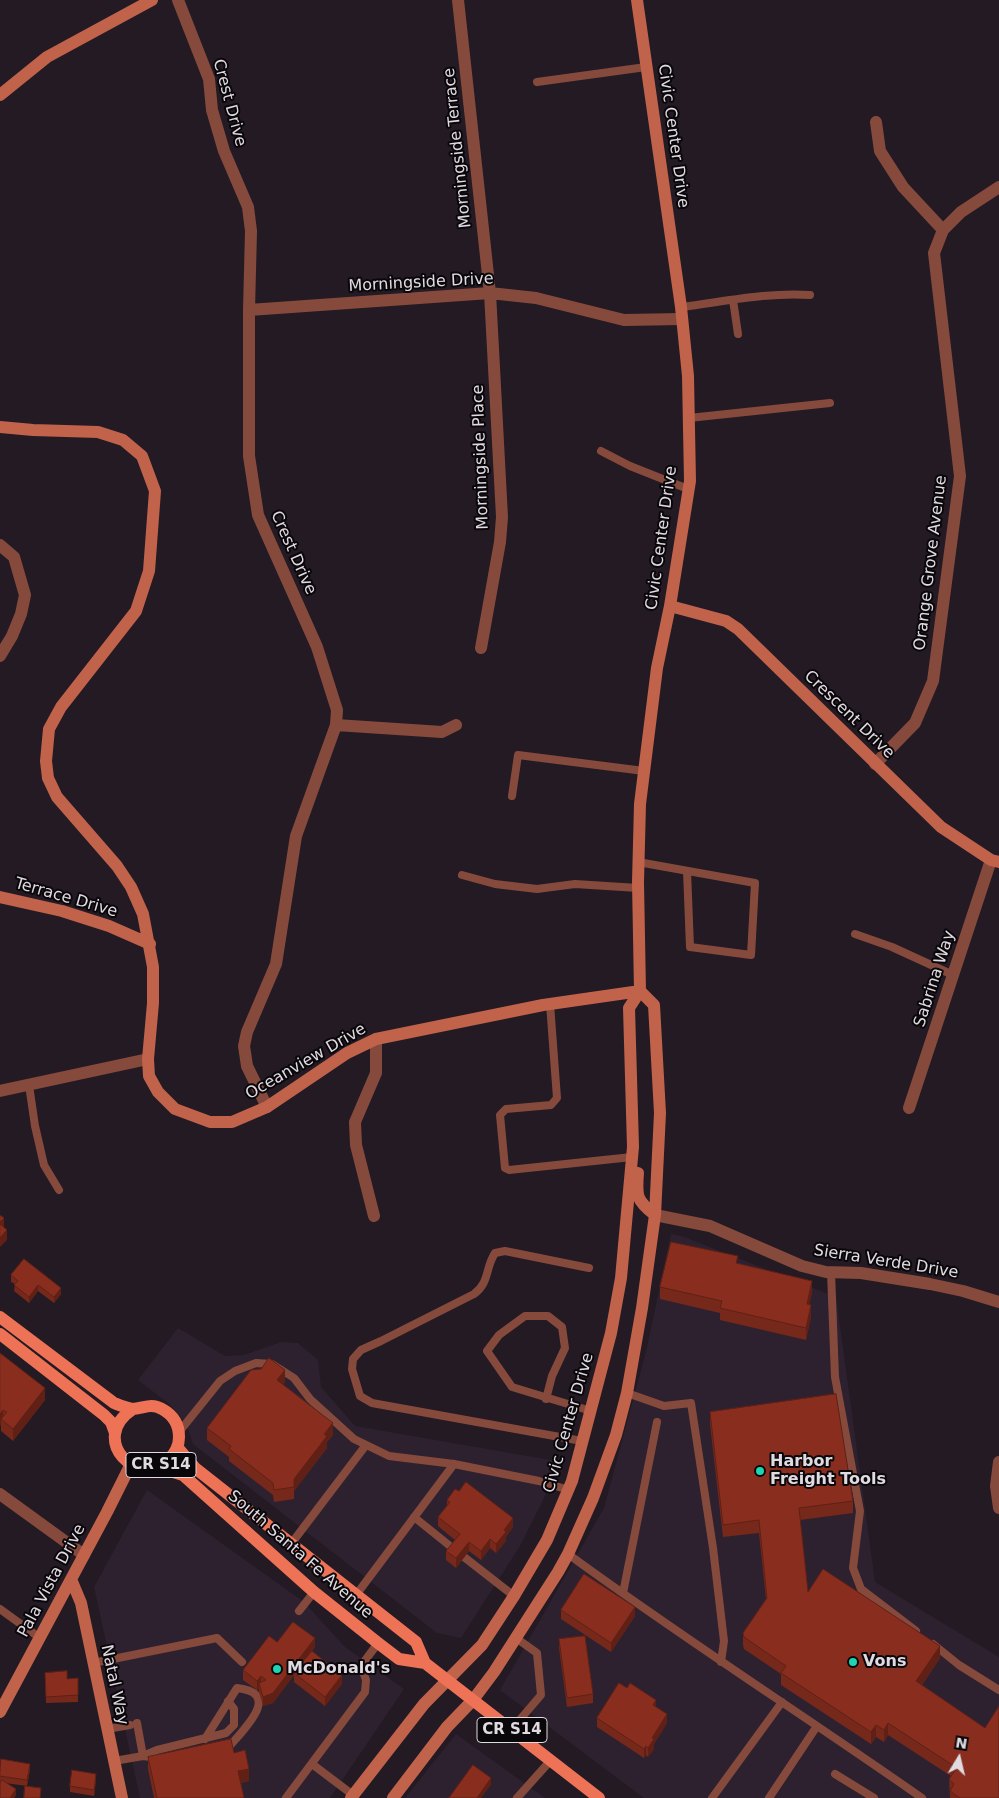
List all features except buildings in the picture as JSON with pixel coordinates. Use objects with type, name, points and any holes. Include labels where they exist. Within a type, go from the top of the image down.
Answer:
[{"type":"main road","points":[[0,95],[47,57],[152,0]]},
{"type":"main road","name":"Civic Center Drive","points":[[352,1797],[424,1704],[482,1645],[547,1540],[569,1490],[611,1333],[621,1278],[632,1152],[629,1008],[640,991],[638,862],[640,804],[657,668],[670,606],[690,481],[688,376],[682,313],[637,0]]},
{"type":"main road","name":"Oceanview Drive","points":[[0,427],[98,432],[123,440],[142,456],[155,491],[149,571],[136,611],[61,707],[49,729],[46,760],[48,778],[56,797],[117,866],[131,887],[143,914],[153,967],[153,1003],[148,1059],[149,1076],[158,1092],[176,1109],[210,1122],[232,1122],[267,1107],[347,1053],[376,1039],[550,1004],[640,991]]},
{"type":"main road","name":"Crescent Drive","points":[[670,606],[726,622],[738,629],[941,827],[995,861]]},
{"type":"main road","name":"Terrace Drive","points":[[0,897],[62,911],[109,926],[150,944]]},
{"type":"main road","points":[[393,1798],[447,1727],[473,1700],[516,1638],[568,1554],[593,1498],[616,1436],[627,1393],[655,1215],[660,1113],[654,1005],[640,991]]},
{"type":"main road","points":[[632,1152],[639,1166],[638,1196],[641,1204],[655,1215]]},
{"type":"main road","name":"CR S14","points":[[0,1317],[118,1405],[133,1409],[151,1406],[164,1410],[174,1419],[179,1432],[177,1447],[168,1460],[157,1467]]},
{"type":"main road","name":"CR S14","points":[[0,1334],[104,1414],[111,1422],[114,1441],[120,1454],[131,1464]]},
{"type":"main road","name":"CR S14","points":[[114,1433],[120,1419],[133,1409]]},
{"type":"main road","name":"South Santa Fe Avenue","points":[[177,1447],[195,1468],[416,1642],[425,1663]]},
{"type":"main road","name":"South Santa Fe Avenue","points":[[131,1464],[144,1468],[157,1467],[183,1475],[314,1592],[378,1643],[399,1659],[425,1663],[599,1798]]},
{"type":"main road","name":"Pala Vista Drive","points":[[0,1712],[131,1464]]},
{"type":"main road","name":"Natal Way","points":[[71,1579],[81,1603],[122,1798]]},
{"type":"street","name":"Crest Drive","points":[[178,0],[209,79],[212,110],[224,150],[248,207],[251,231],[249,456],[258,515],[317,647],[337,710],[336,725],[296,836],[276,964],[247,1032],[244,1046],[247,1066],[267,1107]]},
{"type":"street","name":"Morningside Terrace","points":[[458,0],[490,293]]},
{"type":"street","points":[[876,122],[880,151],[903,187],[943,230],[961,212],[999,188]]},
{"type":"street","name":"Orange Grove Avenue","points":[[875,764],[915,723],[933,681],[960,476],[934,253],[943,230]]},
{"type":"street","name":"Morningside Drive","points":[[249,310],[490,293],[536,298],[624,320],[682,313]]},
{"type":"street","name":"Morningside Place","points":[[481,648],[500,542],[502,517],[490,293]]},
{"type":"street","points":[[0,545],[14,557],[25,595],[21,614],[12,636],[0,656]]},
{"type":"street","points":[[336,725],[442,732],[456,724]]},
{"type":"street","name":"Sabrina Way","points":[[909,1108],[953,975],[995,861]]},
{"type":"street","points":[[374,1216],[356,1145],[356,1122],[376,1073],[376,1039]]},
{"type":"street","points":[[0,1092],[148,1059]]},
{"type":"street","name":"Sierra Verde Drive","points":[[655,1215],[710,1226],[802,1266],[831,1272],[861,1273],[930,1284],[963,1291],[999,1302]]},
{"type":"street","points":[[999,1462],[996,1486],[999,1508]]},
{"type":"street","points":[[0,1494],[84,1555]]},
{"type":"lane","points":[[537,82],[646,67]]},
{"type":"lane","points":[[682,313],[733,300],[793,294],[810,295]]},
{"type":"lane","points":[[733,300],[738,334]]},
{"type":"lane","points":[[689,418],[830,404]]},
{"type":"lane","points":[[601,451],[630,466],[688,489]]},
{"type":"lane","points":[[512,796],[518,755],[644,772]]},
{"type":"lane","points":[[638,862],[755,883],[751,955],[690,947],[687,871]]},
{"type":"lane","points":[[462,875],[494,884],[538,889],[575,884],[638,888]]},
{"type":"lane","points":[[855,934],[892,947],[953,975]]},
{"type":"lane","points":[[550,1004],[557,1098],[551,1105],[506,1109],[502,1112],[500,1115],[505,1168],[509,1170],[632,1152]]},
{"type":"lane","points":[[29,1085],[35,1126],[44,1165],[59,1190]]},
{"type":"lane","points":[[582,1441],[372,1403],[360,1396],[352,1369],[353,1359],[361,1350],[474,1294],[486,1280],[490,1260],[495,1253],[505,1251],[589,1268]]},
{"type":"lane","points":[[831,1272],[835,1377],[860,1511],[853,1568],[861,1589],[922,1636]]},
{"type":"lane","points":[[546,1398],[552,1376],[565,1348],[562,1327],[548,1316],[525,1316],[499,1335],[487,1351],[512,1387],[546,1398],[591,1410]]},
{"type":"lane","points":[[179,1432],[220,1381],[235,1371],[256,1363],[272,1364],[294,1378],[310,1399],[354,1439],[389,1456],[454,1464],[539,1481],[569,1490]]},
{"type":"lane","points":[[627,1393],[664,1406],[691,1402],[713,1548],[724,1641],[721,1662]]},
{"type":"lane","points":[[623,1593],[657,1422]]},
{"type":"lane","points":[[291,1544],[366,1445]]},
{"type":"lane","points":[[356,1595],[454,1464]]},
{"type":"lane","points":[[414,1517],[455,1550]]},
{"type":"lane","points":[[568,1554],[721,1662],[922,1798]]},
{"type":"lane","points":[[464,1557],[514,1596]]},
{"type":"lane","points":[[299,1611],[314,1592]]},
{"type":"lane","points":[[0,1609],[40,1638]]},
{"type":"lane","points":[[93,1663],[217,1638],[242,1662]]},
{"type":"lane","points":[[511,1730],[541,1695],[537,1653],[516,1638]]},
{"type":"lane","points":[[929,1641],[959,1665],[999,1690]]},
{"type":"lane","points":[[286,1798],[365,1692],[366,1680],[361,1666],[378,1643]]},
{"type":"lane","points":[[204,1739],[237,1688],[250,1689],[257,1695],[259,1704],[257,1713],[228,1748],[219,1750]]},
{"type":"lane","points":[[114,1761],[144,1756],[157,1750],[226,1733],[234,1725],[234,1709],[228,1701]]},
{"type":"lane","points":[[712,1798],[782,1702]]},
{"type":"lane","points":[[107,1729],[133,1724],[144,1756]]},
{"type":"lane","points":[[769,1798],[817,1726]]},
{"type":"lane","points":[[144,1756],[163,1759],[172,1757]]},
{"type":"lane","points":[[517,1798],[550,1760]]},
{"type":"lane","points":[[312,1764],[352,1797]]},
{"type":"lane","points":[[835,1774],[874,1798]]},
{"type":"shaded area","points":[[671,1234],[682,1236],[836,1297],[875,1582],[999,1657],[999,1798],[644,1798],[500,1690],[604,1508],[646,1352]]},
{"type":"shaded area","points":[[178,1328],[225,1356],[244,1355],[281,1342],[298,1343],[318,1360],[321,1387],[355,1426],[562,1462],[520,1546],[461,1638],[437,1633],[193,1444],[189,1431],[180,1416],[169,1404],[138,1380]]},
{"type":"shaded area","points":[[147,1490],[304,1602],[345,1647],[404,1689],[330,1798],[140,1798],[94,1587]]},
{"type":"shaded area","points":[[456,1734],[545,1798],[405,1798]]},
{"type":"place","name":"Harbor Freight Tools","points":[[760,1471]]},
{"type":"place","name":"Vons","points":[[853,1662]]},
{"type":"place","name":"McDonald's","points":[[277,1669]]}]
